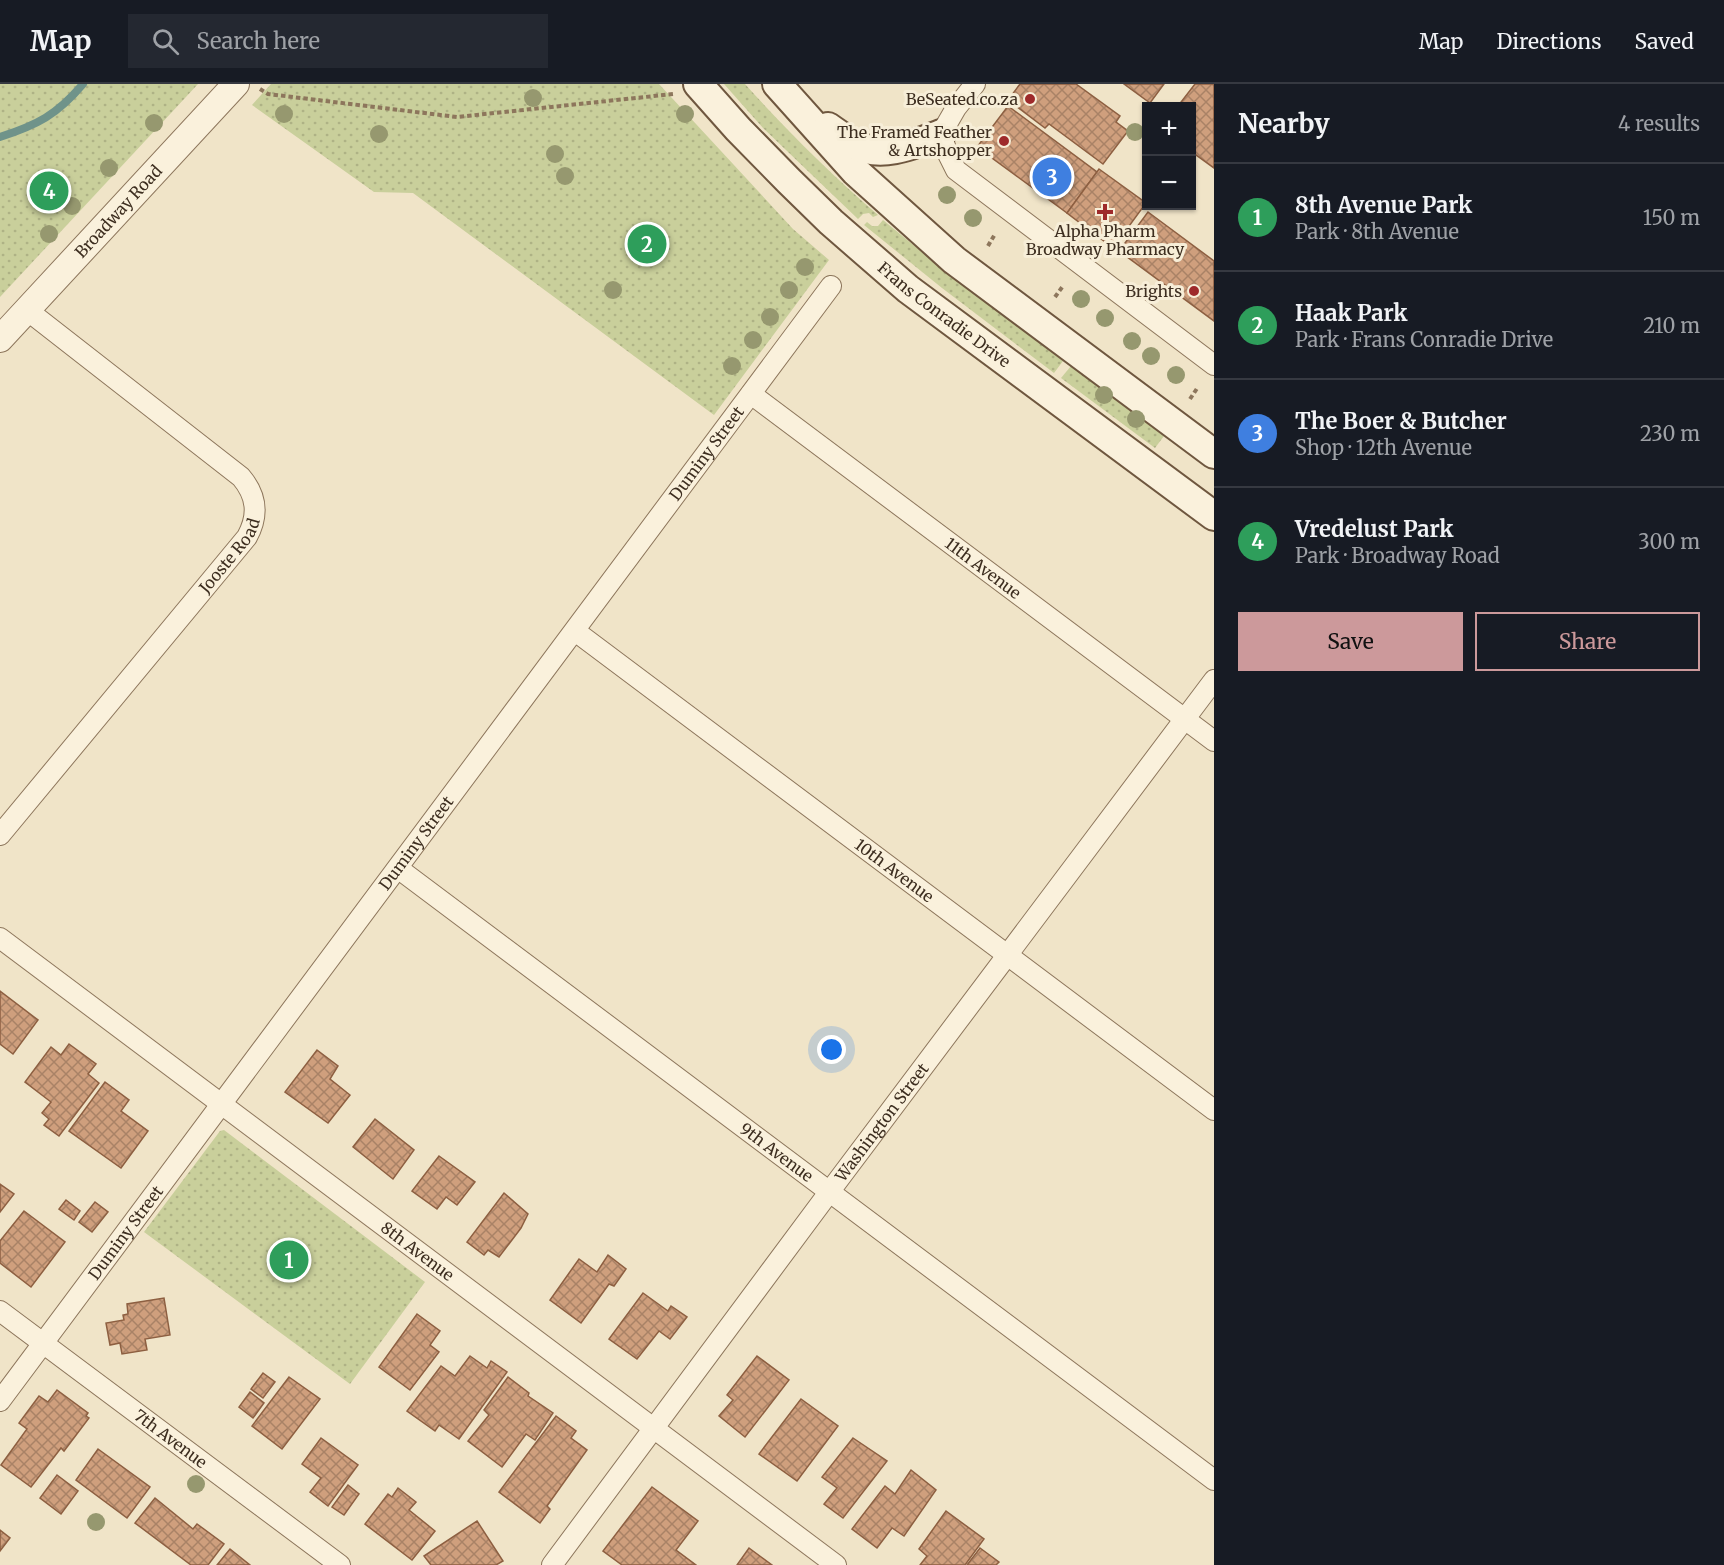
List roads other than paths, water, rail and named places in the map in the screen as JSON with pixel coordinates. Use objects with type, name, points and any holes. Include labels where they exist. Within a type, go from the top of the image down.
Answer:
[{"type":"main road","points":[[777,84],[855,171],[954,260],[1214,454]]},
{"type":"main road","name":"Frans Conradie Drive","points":[[686,89],[738,129],[831,222],[908,289],[1214,516]]},
{"type":"main road","points":[[798,108],[857,146],[874,150],[904,148],[941,134]]},
{"type":"street","points":[[975,84],[956,108],[941,134],[956,170],[1214,365]]},
{"type":"street","name":"Broadway Road","points":[[0,339],[248,87]]},
{"type":"street","name":"Duminy Street","points":[[0,1401],[97,1268],[399,869],[831,286]]},
{"type":"street","name":"Jooste Road","points":[[0,835],[247,537],[255,518],[254,496],[241,477],[27,310]]},
{"type":"street","name":"11th Avenue","points":[[752,394],[1214,741]]},
{"type":"street","name":"10th Avenue","points":[[575,631],[1214,1110]]},
{"type":"street","name":"Washington Street","points":[[552,1565],[1214,680]]},
{"type":"street","name":"9th Avenue","points":[[399,869],[1214,1480]]},
{"type":"street","name":"8th Avenue","points":[[0,938],[836,1565]]},
{"type":"street","name":"7th Avenue","points":[[0,1311],[340,1565]]},
{"type":"waterway","points":[[0,137],[46,118],[64,104],[83,84]]},
{"type":"place","name":"BeSeated.co.za","points":[[1030,99]]},
{"type":"place","name":"The Framed Feather & Artshopper","points":[[1004,141]]},
{"type":"place","name":"The Boer & Butcher","points":[[1052,177]]},
{"type":"place","name":"Vredelust Park","points":[[49,191]]},
{"type":"place","name":"Alpha Pharm Broadway Pharmacy","points":[[1105,212]]},
{"type":"place","name":"Haak Park","points":[[647,244]]},
{"type":"place","name":"Brights","points":[[1194,291]]},
{"type":"place","name":"8th Avenue Park","points":[[289,1260]]}]
